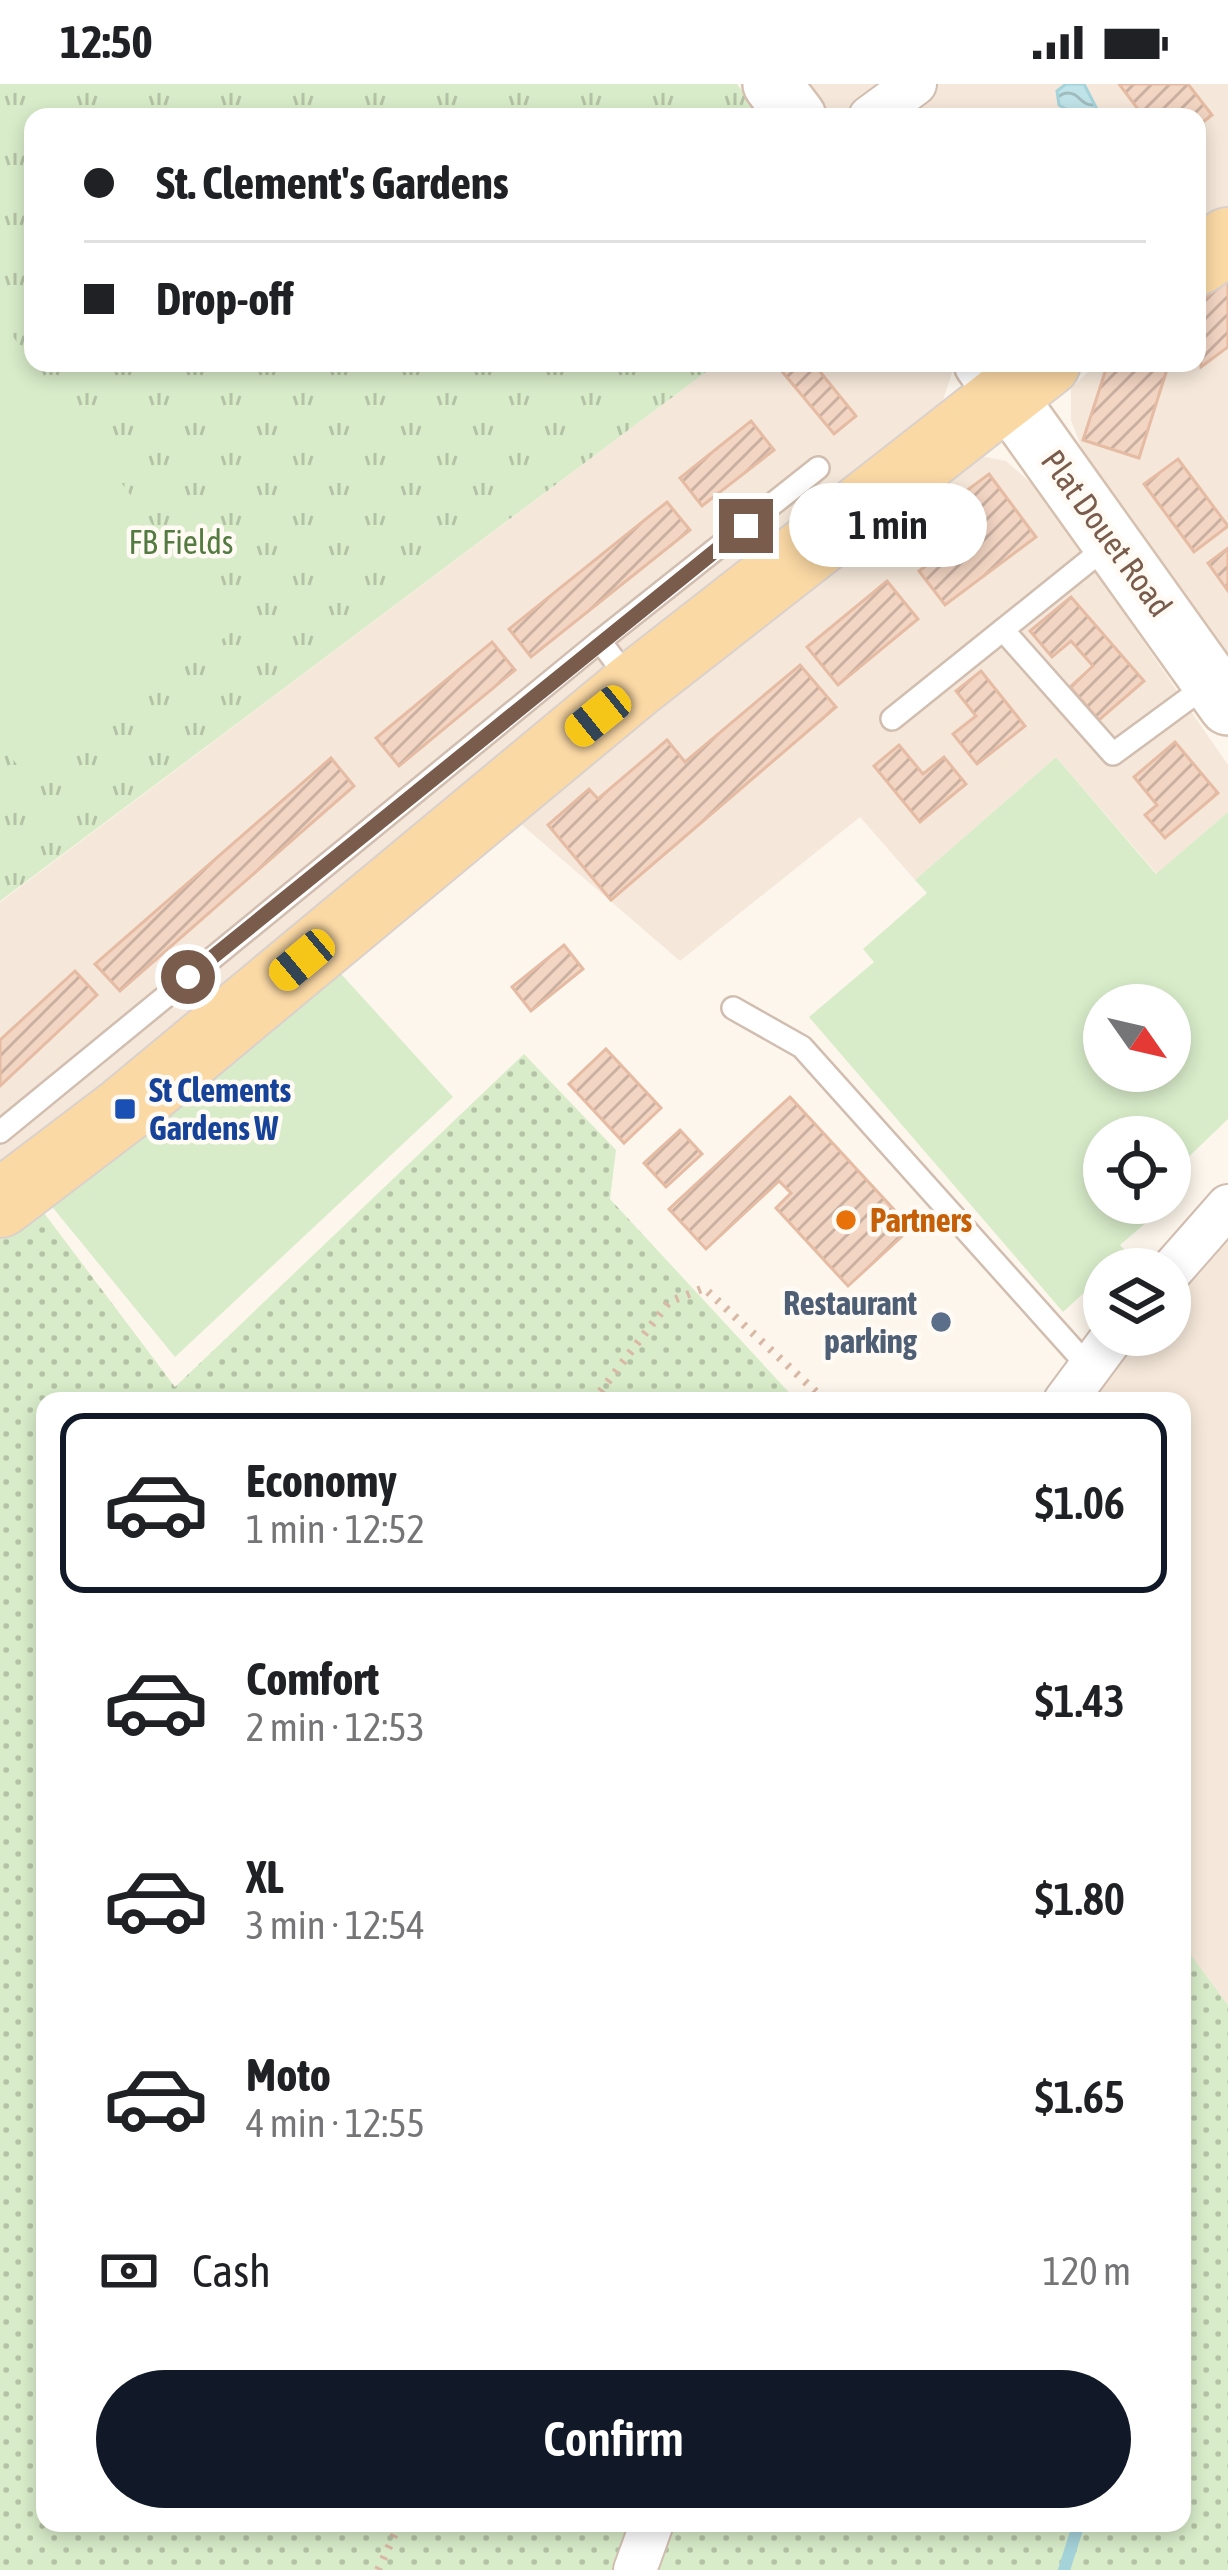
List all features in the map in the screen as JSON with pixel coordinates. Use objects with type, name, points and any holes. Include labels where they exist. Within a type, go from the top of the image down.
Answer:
[{"type":"main road","name":"Plat Douet Road","points":[[1012,373],[1114,541],[1220,694]]},
{"type":"main road","points":[[0,1204],[208,999],[617,663],[1012,373]]},
{"type":"street","points":[[882,108],[915,84]]},
{"type":"street","points":[[1191,1248],[1228,1206]]},
{"type":"street","points":[[635,2570],[649,2532]]},
{"type":"lane","points":[[617,663],[818,468]]},
{"type":"lane","points":[[892,719],[1114,541]]},
{"type":"lane","points":[[1003,630],[1113,754],[1220,694]]},
{"type":"lane","points":[[0,1132],[208,999]]},
{"type":"lane","points":[[733,1008],[802,1047],[1089,1367]]},
{"type":"path","points":[[600,1392],[669,1302],[704,1288],[816,1392]]},
{"type":"path","points":[[378,2570],[396,2532]]},
{"type":"shaded area","points":[[772,84],[1228,84],[1228,241],[1206,256],[1206,108],[790,108]]},
{"type":"shaded area","points":[[1228,275],[1228,660],[1085,457],[1071,420],[1071,388],[1088,372],[1206,372],[1206,289]]},
{"type":"shaded area","points":[[706,372],[952,372],[940,409],[0,1174],[0,902]]},
{"type":"shaded area","points":[[971,454],[1006,461],[1040,491],[1228,765],[1228,812],[1157,874],[1056,757],[915,880],[860,817],[680,961],[521,824],[760,618]]},
{"type":"shaded area","points":[[1228,1226],[1228,2005],[1191,1955],[1191,1392],[1099,1392],[1125,1356],[1191,1356],[1191,1269]]},
{"type":"green space","name":"FB Fields","points":[[0,84],[737,84],[754,108],[24,108],[24,372],[706,372],[0,901]]},
{"type":"green space","points":[[0,319],[24,351],[24,372],[39,372],[232,632],[30,782],[0,742]]},
{"type":"green space","points":[[1056,757],[1156,874],[1228,812],[1228,1119],[1191,1155],[1191,1116],[1083,1116],[1083,1224],[1144,1224],[1120,1245],[1123,1248],[1083,1248],[1083,1294],[1063,1312],[809,1017],[874,962],[863,949],[927,893],[915,880]]},
{"type":"green space","points":[[333,965],[453,1097],[175,1357],[49,1203]]},
{"type":"green space","points":[[524,1054],[616,1150],[610,1199],[789,1392],[36,1392],[36,2532],[1191,2532],[1191,1955],[1228,2005],[1228,2570],[0,2570],[0,1231],[38,1205],[175,1387]]},
{"type":"water","points":[[1066,84],[1084,84],[1096,108],[1059,105],[1057,91]]},
{"type":"building","points":[[1119,84],[1188,84],[1212,115],[1206,120],[1206,108],[1137,108]]},
{"type":"building","points":[[1228,281],[1228,347],[1206,363],[1206,297]]},
{"type":"building","points":[[782,372],[820,372],[856,416],[834,434]]},
{"type":"building","points":[[1105,372],[1166,372],[1139,458],[1083,440]]},
{"type":"building","points":[[751,421],[774,450],[702,506],[680,478]]},
{"type":"building","points":[[1178,459],[1228,526],[1194,552],[1144,484]]},
{"type":"building","points":[[989,474],[1036,537],[945,605],[919,571],[980,526],[958,497]]},
{"type":"building","points":[[667,502],[690,530],[531,657],[509,629]]},
{"type":"building","points":[[1228,548],[1228,591],[1208,563]]},
{"type":"building","points":[[887,581],[918,619],[838,685],[807,647]]},
{"type":"building","points":[[1071,597],[1144,681],[1099,720],[1070,687],[1093,666],[1071,641],[1052,657],[1030,631]]},
{"type":"building","points":[[492,642],[515,670],[399,766],[376,738]]},
{"type":"building","points":[[800,665],[836,707],[611,900],[548,825],[589,789],[598,799],[667,740],[685,762]]},
{"type":"building","points":[[981,671],[1025,726],[977,764],[953,734],[976,716],[956,691]]},
{"type":"building","points":[[1175,742],[1218,793],[1165,838],[1145,815],[1157,805],[1134,777]]},
{"type":"building","points":[[899,745],[923,774],[944,757],[966,784],[920,822],[874,766]]},
{"type":"building","points":[[331,758],[354,786],[120,991],[95,964]]},
{"type":"building","points":[[564,945],[583,969],[531,1011],[512,987]]},
{"type":"building","points":[[75,971],[97,995],[0,1086],[0,1040]]},
{"type":"building","points":[[606,1049],[661,1108],[624,1143],[569,1084]]},
{"type":"building","points":[[790,1097],[911,1228],[848,1286],[776,1208],[791,1193],[779,1181],[706,1249],[669,1209]]},
{"type":"building","points":[[680,1130],[702,1154],[666,1187],[644,1163]]},
{"type":"waterway","points":[[1064,2570],[1076,2532]]},
{"type":"place","name":"St Clements Gardens W","points":[[125,1109]]},
{"type":"place","name":"Partners","points":[[846,1220]]},
{"type":"place","name":"Restaurant parking","points":[[941,1322]]},
{"type":"route","points":[[188,977],[746,526]]}]
